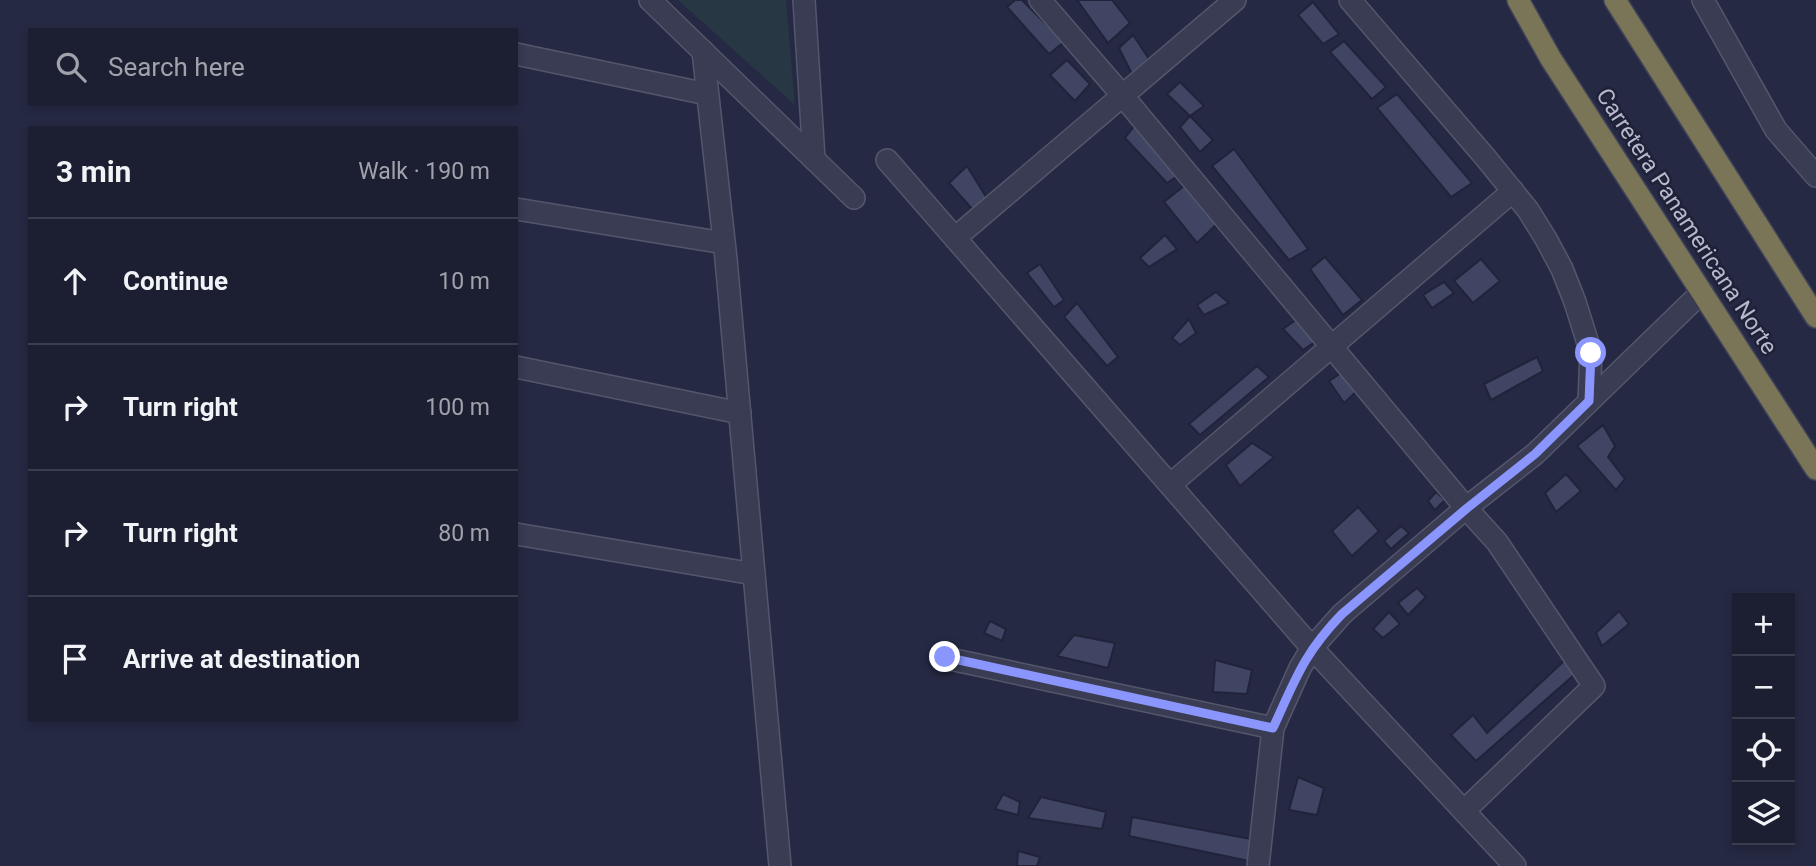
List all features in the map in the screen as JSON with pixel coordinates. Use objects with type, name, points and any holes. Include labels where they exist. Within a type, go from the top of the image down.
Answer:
[{"type":"highway","name":"Carretera Panamericana Norte","points":[[1518,0],[1551,59],[1816,469]]},
{"type":"highway","points":[[1615,0],[1816,317]]},
{"type":"street","points":[[650,0],[854,198]]},
{"type":"street","points":[[804,0],[814,159]]},
{"type":"street","points":[[1040,0],[1466,509],[1497,542],[1594,686],[1464,811]]},
{"type":"street","points":[[955,238],[1236,0]]},
{"type":"street","points":[[1350,0],[1513,191],[1546,239],[1575,302],[1591,353],[1589,401]]},
{"type":"street","points":[[1703,0],[1776,130],[1816,176]]},
{"type":"street","points":[[703,51],[724,243],[780,866]]},
{"type":"street","points":[[518,54],[708,94]]},
{"type":"street","points":[[887,160],[1311,648],[1516,866]]},
{"type":"street","points":[[1171,484],[1513,191]]},
{"type":"street","points":[[518,209],[724,243]]},
{"type":"street","points":[[1258,866],[1273,728],[1311,648],[1342,614],[1535,454],[1702,292]]},
{"type":"street","points":[[518,367],[740,413]]},
{"type":"street","points":[[518,534],[754,574]]},
{"type":"street","points":[[945,657],[1273,728]]},
{"type":"shaded area","points":[[678,0],[786,0],[795,105]]},
{"type":"building","points":[[1015,0],[1022,0],[1064,42],[1049,54],[1007,7]]},
{"type":"building","points":[[1077,0],[1112,0],[1130,23],[1108,43]]},
{"type":"building","points":[[1313,2],[1339,34],[1323,44],[1298,15]]},
{"type":"building","points":[[1133,35],[1149,59],[1132,74],[1119,48]]},
{"type":"building","points":[[1344,41],[1386,87],[1372,99],[1330,52]]},
{"type":"building","points":[[1067,60],[1090,84],[1075,101],[1050,75]]},
{"type":"building","points":[[1180,82],[1204,106],[1190,116],[1167,94]]},
{"type":"building","points":[[1397,94],[1472,183],[1451,197],[1377,108]]},
{"type":"building","points":[[1190,116],[1213,140],[1200,152],[1180,127]]},
{"type":"building","points":[[1135,125],[1179,175],[1167,183],[1125,138]]},
{"type":"building","points":[[1234,149],[1308,249],[1289,260],[1212,166]]},
{"type":"building","points":[[967,166],[988,200],[973,210],[949,183]]},
{"type":"building","points":[[1185,185],[1219,222],[1197,243],[1164,202]]},
{"type":"building","points":[[1165,235],[1177,249],[1149,267],[1140,258]]},
{"type":"building","points":[[1325,257],[1362,300],[1343,315],[1310,269]]},
{"type":"building","points":[[1481,259],[1500,281],[1473,303],[1454,281]]},
{"type":"building","points":[[1040,264],[1064,300],[1054,307],[1027,273]]},
{"type":"building","points":[[1444,282],[1454,293],[1432,308],[1423,295]]},
{"type":"building","points":[[1216,292],[1229,303],[1204,315],[1197,305]]},
{"type":"building","points":[[1077,303],[1118,357],[1107,366],[1064,317]]},
{"type":"building","points":[[1300,317],[1319,339],[1303,350],[1283,329]]},
{"type":"building","points":[[1189,319],[1196,333],[1180,345],[1172,338]]},
{"type":"building","points":[[1537,357],[1543,371],[1491,400],[1484,384]]},
{"type":"building","points":[[1257,366],[1269,377],[1200,435],[1189,424]]},
{"type":"building","points":[[1341,373],[1357,391],[1344,403],[1329,381]]},
{"type":"building","points":[[1603,425],[1615,446],[1608,457],[1625,479],[1616,490],[1577,446]]},
{"type":"building","points":[[1252,443],[1274,457],[1240,486],[1226,465]]},
{"type":"building","points":[[1566,474],[1581,491],[1556,512],[1545,493]]},
{"type":"building","points":[[1436,492],[1445,500],[1435,510],[1428,501]]},
{"type":"building","points":[[1358,507],[1379,531],[1352,556],[1332,531]]},
{"type":"building","points":[[1401,526],[1409,533],[1391,549],[1384,541]]},
{"type":"building","points":[[1417,588],[1426,597],[1408,615],[1398,603]]},
{"type":"building","points":[[1619,611],[1629,624],[1602,646],[1596,633]]},
{"type":"building","points":[[1389,612],[1400,624],[1383,638],[1373,629]]},
{"type":"building","points":[[990,621],[1006,629],[1002,641],[984,633]]},
{"type":"building","points":[[1074,635],[1115,643],[1108,668],[1057,656]]},
{"type":"building","points":[[1215,660],[1252,670],[1247,694],[1213,692]]},
{"type":"building","points":[[1565,660],[1574,675],[1476,761],[1451,735],[1473,715],[1487,733]]},
{"type":"building","points":[[1298,777],[1324,788],[1317,815],[1289,810]]},
{"type":"building","points":[[1003,794],[1020,802],[1018,815],[995,809]]},
{"type":"building","points":[[1041,797],[1106,812],[1102,829],[1028,818]]},
{"type":"building","points":[[1132,817],[1251,839],[1249,861],[1129,836]]},
{"type":"building","points":[[1018,851],[1040,857],[1037,866],[1017,866]]},
{"type":"route","points":[[945,657],[1273,728],[1300,668],[1311,648],[1326,630],[1466,509],[1535,454],[1589,401],[1591,353]]}]
